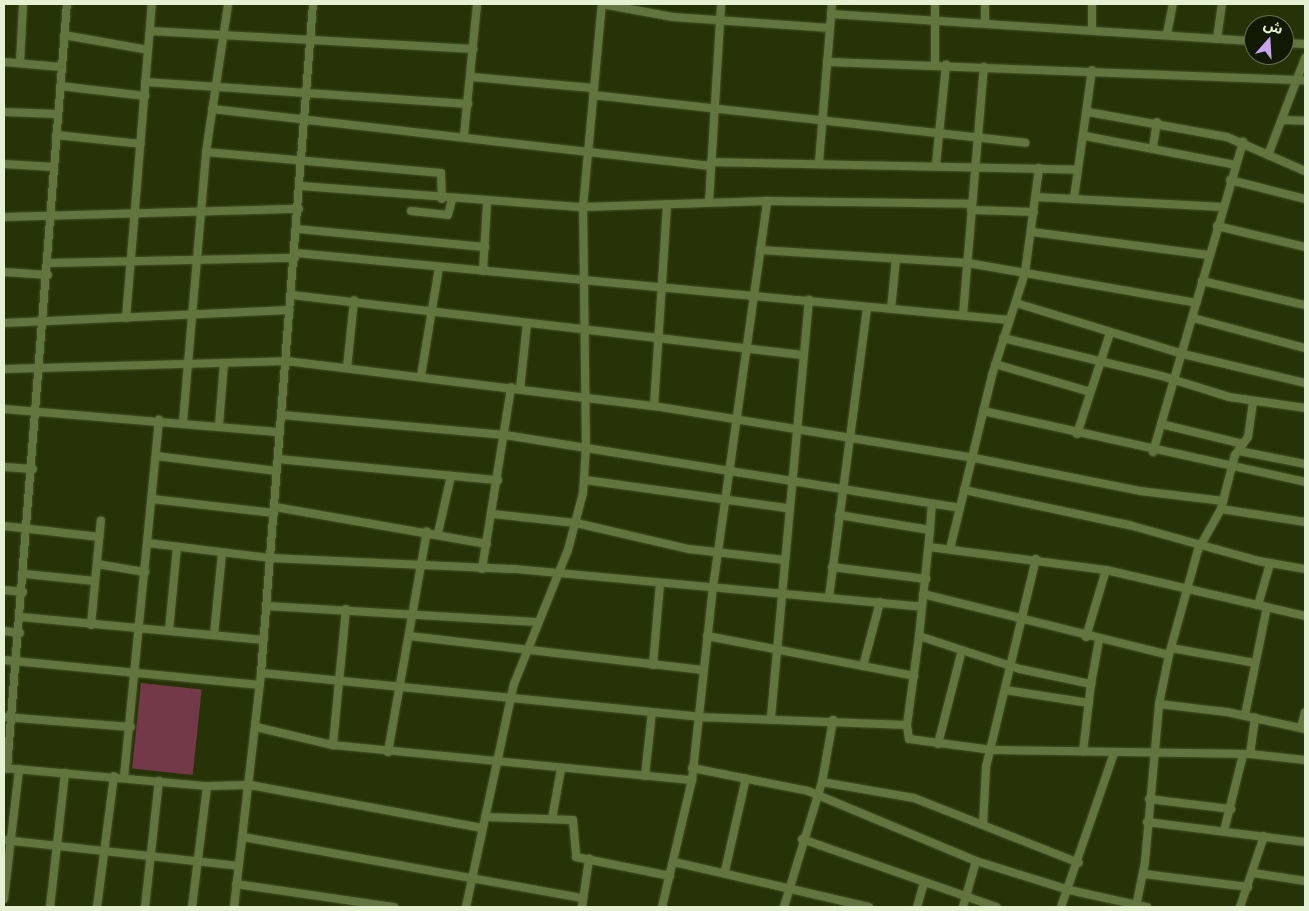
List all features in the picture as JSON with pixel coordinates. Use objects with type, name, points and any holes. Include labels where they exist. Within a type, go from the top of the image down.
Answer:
[{"type":"street","points":[[20,62],[23,4]]},
{"type":"street","points":[[67,4],[50,217],[48,275],[38,367],[37,411],[25,574],[17,661],[7,717],[5,768],[114,776],[207,786],[250,785],[482,828]]},
{"type":"street","points":[[126,318],[142,144],[152,4]]},
{"type":"street","points":[[184,422],[206,152],[228,4]]},
{"type":"street","points":[[234,907],[250,785],[267,606],[298,229],[313,4]]},
{"type":"street","points":[[464,135],[472,77],[477,4]]},
{"type":"street","points":[[466,907],[511,696],[526,649],[559,574],[576,523],[585,480],[586,397],[583,206],[602,4],[720,20],[830,28]]},
{"type":"street","points":[[709,202],[721,4]]},
{"type":"street","points":[[819,162],[832,4]]},
{"type":"street","points":[[935,4],[935,64]]},
{"type":"street","points":[[984,22],[985,4]]},
{"type":"street","points":[[1092,4],[1092,29]]},
{"type":"street","points":[[1167,34],[1173,4]]},
{"type":"street","points":[[1217,39],[1222,4]]},
{"type":"street","points":[[831,14],[936,21],[984,22],[1244,40]]},
{"type":"street","points":[[150,31],[473,50]]},
{"type":"street","points":[[64,35],[148,50]]},
{"type":"street","points":[[1268,155],[1301,80],[1305,58]]},
{"type":"street","points":[[4,62],[61,67]]},
{"type":"street","points":[[827,62],[935,64],[1301,80]]},
{"type":"street","points":[[936,164],[946,65]]},
{"type":"street","points":[[963,315],[974,165],[984,67]]},
{"type":"street","points":[[1074,198],[1085,136],[1092,70]]},
{"type":"street","points":[[472,77],[593,91],[714,110],[1025,143]]},
{"type":"street","points":[[145,82],[216,89],[306,92],[468,104]]},
{"type":"street","points":[[60,86],[145,96]]},
{"type":"street","points":[[212,109],[304,117],[711,164],[819,162],[974,165],[1078,170]]},
{"type":"street","points":[[4,112],[58,114]]},
{"type":"street","points":[[1088,112],[1157,122],[1243,142],[1305,171]]},
{"type":"street","points":[[1282,120],[1305,121]]},
{"type":"street","points":[[1153,147],[1157,122]]},
{"type":"street","points":[[56,135],[142,144]]},
{"type":"street","points":[[1085,136],[1153,147],[1235,165]]},
{"type":"street","points":[[1153,452],[1183,354],[1230,180],[1243,142]]},
{"type":"street","points":[[206,152],[302,159],[441,173],[442,199]]},
{"type":"street","points":[[4,164],[54,167]]},
{"type":"street","points":[[950,549],[959,508],[974,458],[995,364],[1025,273],[1032,232],[1038,168]]},
{"type":"street","points":[[1230,180],[1305,199]]},
{"type":"street","points":[[301,186],[487,203],[583,206],[767,201],[971,207],[1034,212]]},
{"type":"street","points":[[1036,197],[1223,207]]},
{"type":"street","points":[[411,211],[449,215],[452,200]]},
{"type":"street","points":[[662,907],[692,780],[713,587],[728,499],[746,349],[767,201]]},
{"type":"street","points":[[483,271],[487,203]]},
{"type":"street","points":[[654,406],[660,338],[667,204]]},
{"type":"street","points":[[4,218],[201,210],[299,209]]},
{"type":"street","points":[[1217,226],[1305,247]]},
{"type":"street","points":[[298,229],[485,247]]},
{"type":"street","points":[[1032,232],[1209,255]]},
{"type":"street","points":[[760,250],[968,264],[1197,303]]},
{"type":"street","points":[[48,263],[197,260],[295,255],[584,280],[662,284],[867,307],[1009,320]]},
{"type":"street","points":[[891,309],[896,258]]},
{"type":"street","points":[[421,376],[439,268]]},
{"type":"street","points":[[4,272],[48,275]]},
{"type":"street","points":[[1202,281],[1305,305]]},
{"type":"street","points":[[292,295],[354,300],[527,323],[802,355]]},
{"type":"street","points":[[347,368],[354,300]]},
{"type":"street","points":[[771,717],[795,428],[809,300]]},
{"type":"street","points":[[1016,303],[1183,354],[1305,383]]},
{"type":"street","points":[[829,597],[867,307]]},
{"type":"street","points":[[4,324],[44,324],[192,314],[290,310]]},
{"type":"street","points":[[1193,318],[1305,348]]},
{"type":"street","points":[[520,389],[527,323]]},
{"type":"street","points":[[1077,434],[1110,333]]},
{"type":"street","points":[[1003,338],[1175,380],[1253,402],[1305,408]]},
{"type":"street","points":[[4,369],[286,361],[421,376],[654,406],[795,428],[974,458],[1305,522]]},
{"type":"street","points":[[219,424],[224,363]]},
{"type":"street","points":[[995,364],[1090,392]]},
{"type":"street","points":[[482,569],[493,514],[511,387]]},
{"type":"street","points":[[1136,906],[1144,874],[1149,799],[1159,704],[1170,652],[1200,544],[1222,505],[1231,468],[1248,438],[1253,402]]},
{"type":"street","points":[[4,409],[219,424],[280,432]]},
{"type":"street","points":[[983,411],[1153,452],[1305,482]]},
{"type":"street","points":[[282,415],[505,435],[959,508]]},
{"type":"street","points":[[124,777],[131,727],[159,420]]},
{"type":"street","points":[[1161,424],[1243,444]]},
{"type":"street","points":[[1239,451],[1305,464]]},
{"type":"street","points":[[156,456],[277,471]]},
{"type":"street","points":[[278,459],[498,480]]},
{"type":"street","points":[[4,467],[33,469]]},
{"type":"street","points":[[438,532],[450,476]]},
{"type":"street","points":[[585,480],[788,508]]},
{"type":"street","points":[[964,490],[1200,544],[1270,564],[1305,569]]},
{"type":"street","points":[[152,499],[274,510],[438,532],[487,544]]},
{"type":"street","points":[[932,504],[926,579],[907,726],[910,739],[992,750],[1246,755],[1305,760]]},
{"type":"street","points":[[493,514],[576,523],[719,553],[784,560]]},
{"type":"street","points":[[839,515],[930,530]]},
{"type":"street","points":[[91,624],[101,520]]},
{"type":"street","points":[[4,526],[27,527],[99,537]]},
{"type":"street","points":[[388,752],[412,612],[422,568],[427,531]]},
{"type":"street","points":[[148,543],[271,558],[422,568],[482,569],[559,574],[782,592],[921,607]]},
{"type":"street","points":[[169,630],[177,547]]},
{"type":"street","points":[[929,547],[1036,559],[1106,570],[1305,616]]},
{"type":"street","points":[[214,635],[222,553]]},
{"type":"street","points":[[983,825],[986,774],[1020,619],[1036,559]]},
{"type":"street","points":[[97,564],[145,572]]},
{"type":"street","points":[[1258,605],[1270,564]]},
{"type":"street","points":[[832,566],[926,579]]},
{"type":"street","points":[[1086,637],[1106,570]]},
{"type":"street","points":[[25,574],[95,581]]},
{"type":"street","points":[[653,665],[660,583]]},
{"type":"street","points":[[4,590],[23,592]]},
{"type":"street","points":[[923,594],[1099,640],[1170,652],[1255,663]]},
{"type":"street","points":[[863,666],[880,602]]},
{"type":"street","points":[[267,606],[412,612],[539,622]]},
{"type":"street","points":[[1245,715],[1267,607]]},
{"type":"street","points":[[333,745],[346,609]]},
{"type":"street","points":[[21,617],[140,630],[169,630],[264,640]]},
{"type":"street","points":[[4,631],[20,633]]},
{"type":"street","points":[[409,636],[703,670]]},
{"type":"street","points":[[707,636],[914,676]]},
{"type":"street","points":[[919,636],[1011,667],[1091,684]]},
{"type":"street","points":[[1083,752],[1091,684],[1099,640]]},
{"type":"street","points":[[938,744],[962,650]]},
{"type":"street","points":[[4,660],[135,674],[260,684]]},
{"type":"street","points":[[261,673],[399,683],[698,717],[771,717],[907,726]]},
{"type":"street","points":[[1005,690],[1089,703]]},
{"type":"street","points":[[1159,704],[1245,715],[1303,729],[1305,712]]},
{"type":"street","points":[[645,776],[652,712]]},
{"type":"street","points":[[7,717],[131,727]]},
{"type":"street","points":[[1224,831],[1255,717]]},
{"type":"street","points":[[784,907],[802,839],[816,794],[822,782],[833,720]]},
{"type":"street","points":[[256,727],[333,745],[388,752],[692,780]]},
{"type":"street","points":[[1061,907],[1079,863],[1114,753]]},
{"type":"street","points":[[692,768],[816,794],[976,861],[1069,890],[1147,907]]},
{"type":"street","points":[[4,899],[7,840],[18,769]]},
{"type":"street","points":[[552,819],[562,769]]},
{"type":"street","points":[[50,907],[65,773]]},
{"type":"street","points":[[97,907],[114,776]]},
{"type":"street","points":[[724,871],[746,778]]},
{"type":"street","points":[[145,907],[159,781]]},
{"type":"street","points":[[822,782],[899,793],[1079,863]]},
{"type":"street","points":[[192,907],[207,786]]},
{"type":"street","points":[[1149,799],[1231,809]]},
{"type":"street","points":[[485,817],[575,821],[576,857],[670,876]]},
{"type":"street","points":[[1147,822],[1305,842]]},
{"type":"street","points":[[1240,907],[1264,836]]},
{"type":"street","points":[[243,837],[583,898]]},
{"type":"street","points":[[802,839],[924,884],[996,907]]},
{"type":"street","points":[[7,840],[151,854],[239,866]]},
{"type":"street","points":[[582,907],[589,859]]},
{"type":"street","points":[[963,907],[976,861]]},
{"type":"street","points":[[674,862],[790,885],[868,907]]},
{"type":"street","points":[[1253,872],[1305,881]]},
{"type":"street","points":[[1144,874],[1248,887]]},
{"type":"street","points":[[236,884],[394,907]]},
{"type":"street","points":[[917,907],[924,884]]},
{"type":"shaded area","points":[[141,683],[202,689],[193,775],[132,769]]}]
